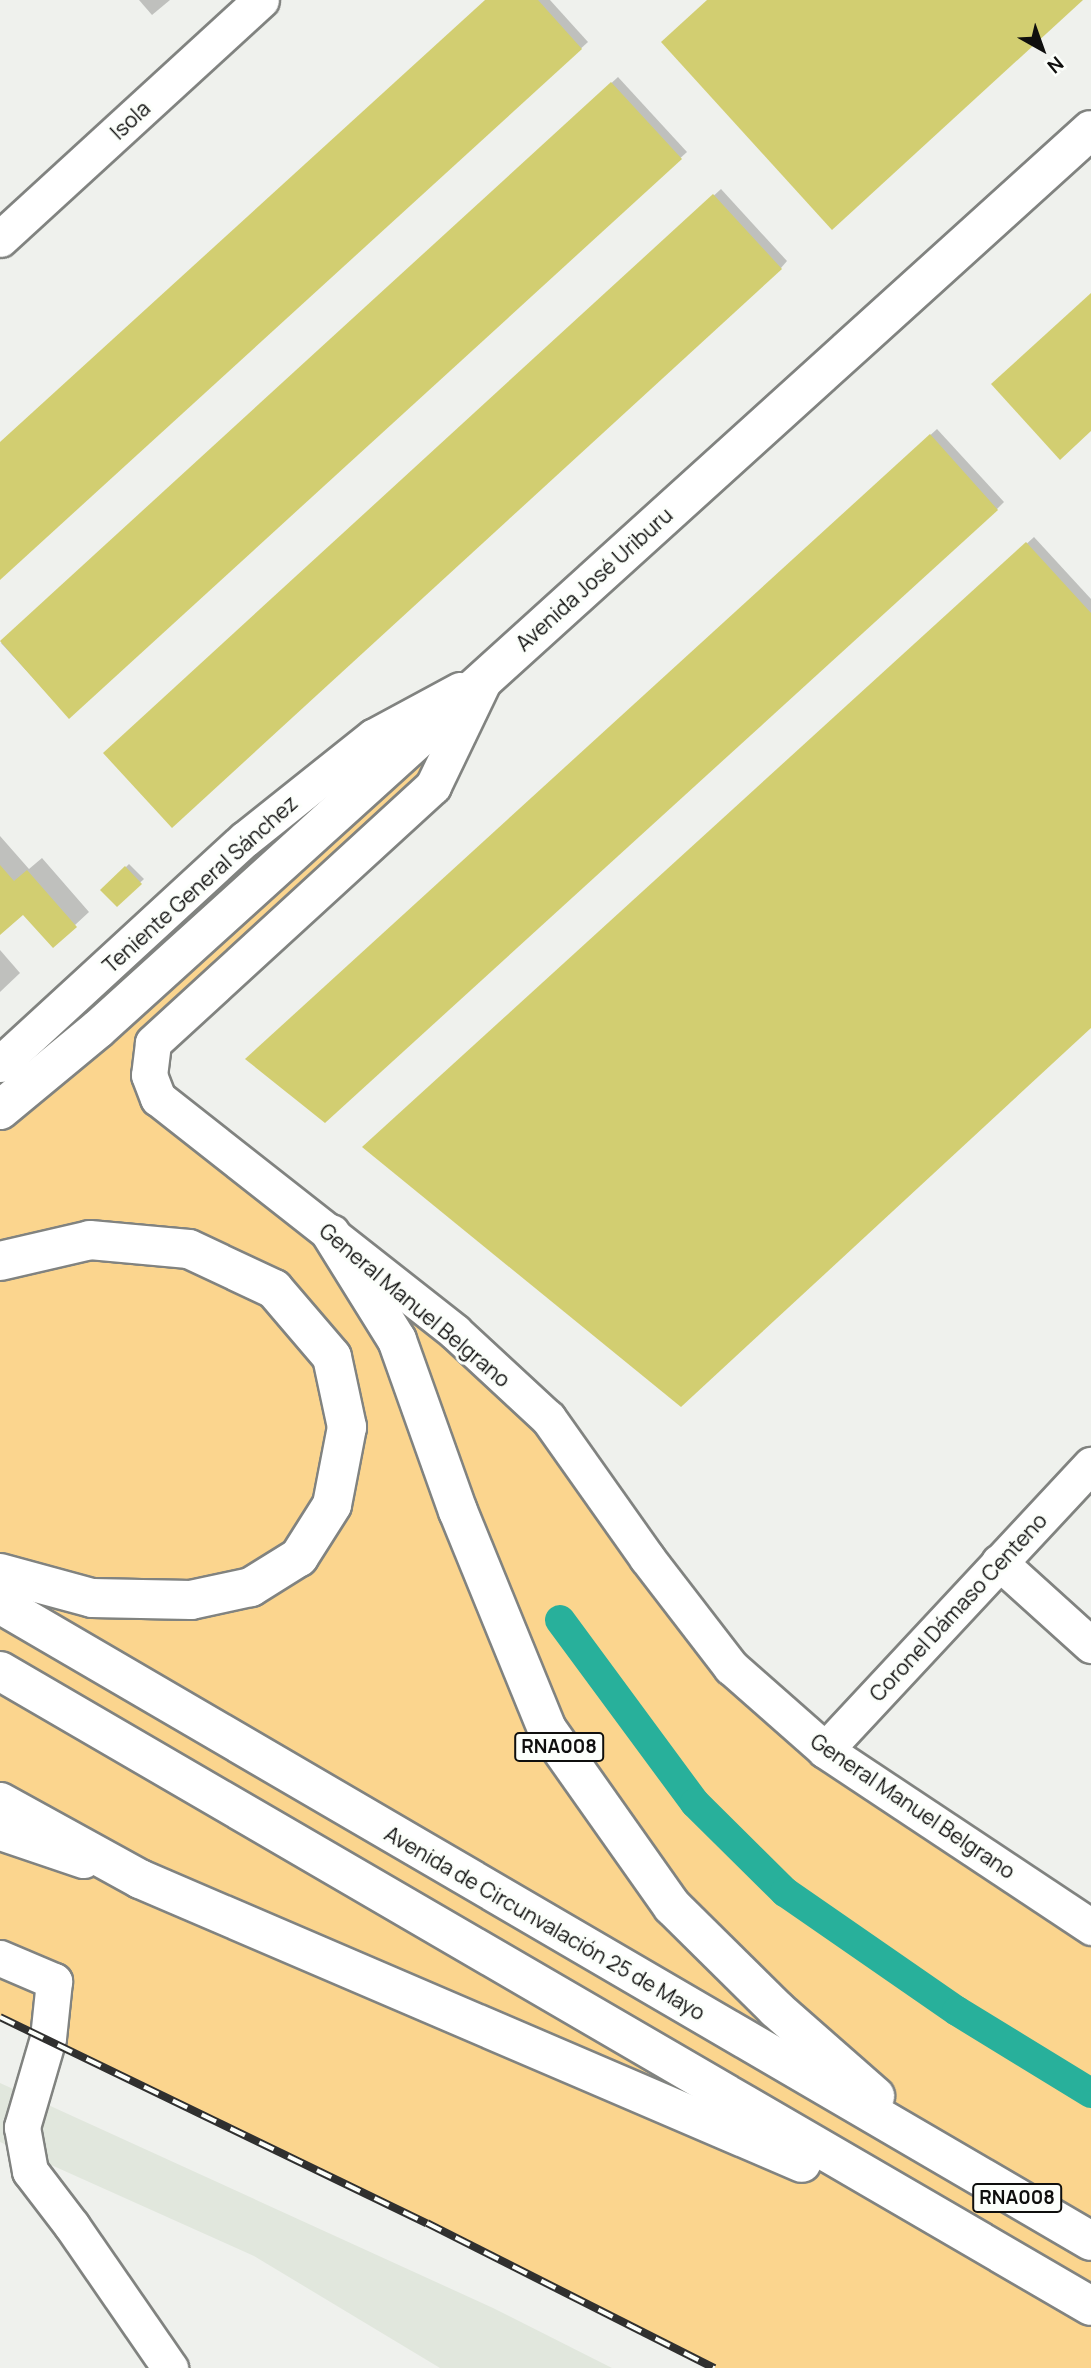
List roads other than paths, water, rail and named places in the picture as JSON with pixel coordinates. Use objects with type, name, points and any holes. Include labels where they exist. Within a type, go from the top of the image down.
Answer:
[{"type":"main road","name":"Avenida José Uriburu","points":[[0,1110],[98,1029],[1091,130]]},
{"type":"main road","name":"Avenida José Uriburu","points":[[0,1141],[98,1029]]},
{"type":"main road","name":"RNA008","points":[[331,1234],[397,1340],[458,1511],[547,1729],[672,1906],[776,2009],[942,2155]]},
{"type":"main road","points":[[0,1261],[90,1240],[189,1249],[274,1289],[332,1357],[347,1427],[332,1505],[299,1557],[251,1587],[191,1600],[92,1598],[0,1573]]},
{"type":"main road","name":"Avenida de Circunvalación 25 de Mayo","points":[[0,1604],[1091,2241]]},
{"type":"main road","name":"RNA008","points":[[0,1671],[1091,2306]]},
{"type":"main road","points":[[0,1801],[140,1879],[956,2229]]},
{"type":"street","name":"Isola","points":[[0,239],[261,0]]},
{"type":"street","name":"Teniente General Sánchez","points":[[0,1064],[255,830],[373,737],[485,677]]},
{"type":"street","name":"General Manuel Belgrano","points":[[485,677],[433,786],[153,1043],[149,1075],[159,1098],[455,1332],[548,1418],[647,1558],[731,1667],[825,1750],[1091,1927]]},
{"type":"street","name":"Coronel Dámaso Centeno","points":[[825,1750],[1091,1465]]},
{"type":"street","points":[[999,1562],[1091,1645]]},
{"type":"street","points":[[0,1832],[140,1879]]},
{"type":"street","points":[[0,1958],[54,1981],[48,2038],[11,2122],[30,2171],[72,2226],[170,2368]]},
{"type":"waterway","points":[[560,1620],[695,1803],[785,1892],[957,2011],[1091,2093]]},
{"type":"railway","points":[[0,2017],[427,2223],[714,2368]]}]
